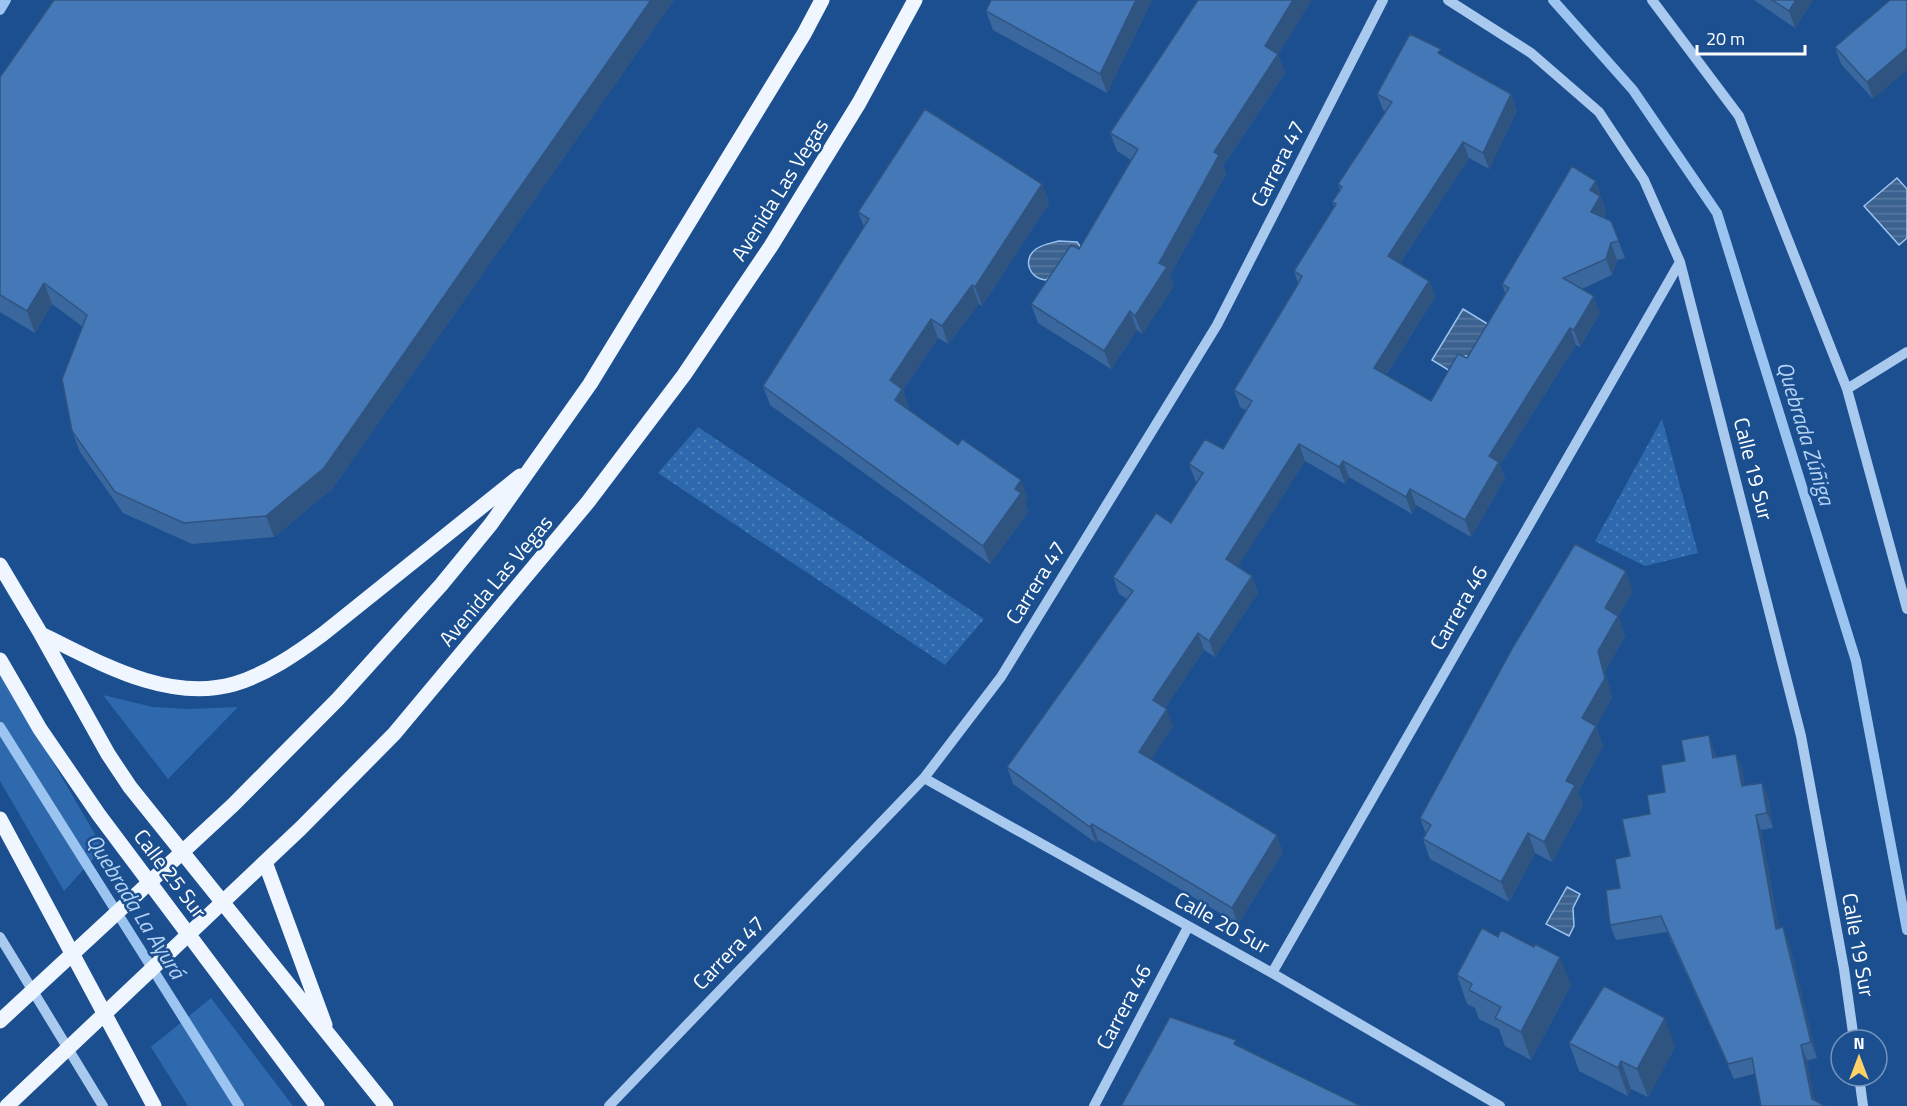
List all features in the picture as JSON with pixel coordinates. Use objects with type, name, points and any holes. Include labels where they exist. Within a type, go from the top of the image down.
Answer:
[{"type":"main road","name":"Avenida Las Vegas","points":[[0,1021],[233,805],[338,699],[441,585],[491,524],[590,384],[804,34],[822,0]]},
{"type":"main road","name":"Avenida Las Vegas","points":[[7,1106],[265,862],[394,734],[588,502],[678,384],[771,246],[859,103],[915,0]]},
{"type":"main road","points":[[41,634],[144,680],[181,687],[233,684],[290,658],[323,634],[536,463]]},
{"type":"main road","points":[[0,565],[108,754],[130,787],[386,1106]]},
{"type":"main road","name":"Calle 25 Sur","points":[[0,660],[40,729],[99,815],[317,1106]]},
{"type":"main road","points":[[0,819],[154,1106]]},
{"type":"main road","points":[[265,862],[330,1039]]},
{"type":"street","name":"Carrera 47","points":[[609,1106],[924,778],[1001,677],[1217,325],[1383,0]]},
{"type":"street","name":"Calle 19 Sur","points":[[1448,0],[1531,53],[1599,112],[1644,180],[1680,262],[1801,736],[1844,969],[1852,1028]]},
{"type":"street","points":[[1652,0],[1739,116],[1847,388],[1907,609]]},
{"type":"street","name":"Carrera 46","points":[[1272,973],[1680,262]]},
{"type":"street","points":[[1847,388],[1907,352]]},
{"type":"street","name":"Calle 20 Sur","points":[[924,778],[1272,973],[1500,1106]]},
{"type":"street","name":"Carrera 46","points":[[1094,1106],[1188,927]]},
{"type":"street","points":[[0,937],[103,1106]]},
{"type":"street","points":[[1861,1088],[1863,1106]]},
{"type":"shaded area","points":[[1897,178],[1907,189],[1907,238],[1899,245],[1864,206]]},
{"type":"shaded area","points":[[1059,241],[1077,242],[1082,249],[1046,280],[1040,279],[1029,268],[1029,258],[1036,249]]},
{"type":"shaded area","points":[[1463,309],[1491,326],[1472,358],[1466,356],[1457,359],[1450,371],[1432,360]]},
{"type":"shaded area","points":[[1662,419],[1698,553],[1645,566],[1595,541]]},
{"type":"shaded area","points":[[698,427],[984,619],[945,665],[658,473]]},
{"type":"shaded area","points":[[0,671],[103,848],[64,891],[0,781]]},
{"type":"shaded area","points":[[103,695],[153,707],[190,709],[238,707],[168,779]]},
{"type":"shaded area","points":[[1567,887],[1580,894],[1573,908],[1574,926],[1569,936],[1546,924]]},
{"type":"shaded area","points":[[211,998],[293,1106],[188,1106],[151,1047]]},
{"type":"building","points":[[54,0],[651,0],[324,468],[266,516],[184,523],[115,492],[72,431],[62,379],[87,315],[44,283],[27,311],[0,295],[0,77]]},
{"type":"building","points":[[991,0],[1136,0],[1100,74],[986,11]]},
{"type":"building","points":[[1198,0],[1293,0],[1265,46],[1278,54],[1214,152],[1219,155],[1159,263],[1167,267],[1135,316],[1130,311],[1104,351],[1031,304],[1071,245],[1079,249],[1138,149],[1110,133]]},
{"type":"building","points":[[1772,0],[1796,0],[1789,11]]},
{"type":"building","points":[[1890,0],[1907,0],[1907,48],[1867,82],[1835,47]]},
{"type":"building","points":[[1410,34],[1441,49],[1438,53],[1511,94],[1483,153],[1463,142],[1388,256],[1429,281],[1374,368],[1431,401],[1458,354],[1467,358],[1509,288],[1502,284],[1572,166],[1596,181],[1590,190],[1600,196],[1591,212],[1611,221],[1619,241],[1611,243],[1606,259],[1563,278],[1594,296],[1574,330],[1570,328],[1489,456],[1499,462],[1465,520],[1410,489],[1406,497],[1343,461],[1339,467],[1299,444],[1226,559],[1252,576],[1209,641],[1198,633],[1153,700],[1167,709],[1139,752],[1277,835],[1232,908],[1092,824],[1090,827],[1007,767],[1133,591],[1113,577],[1156,513],[1171,523],[1203,473],[1189,464],[1205,439],[1223,449],[1252,401],[1234,390],[1297,286],[1302,276],[1294,271],[1336,204],[1332,202],[1342,187],[1338,184],[1392,102],[1377,94]]},
{"type":"building","points":[[925,109],[1042,184],[975,287],[972,285],[942,326],[931,319],[890,380],[902,389],[895,400],[958,445],[962,439],[1021,480],[1015,489],[1021,493],[983,546],[763,386],[869,219],[858,212]]},
{"type":"building","points":[[1575,544],[1626,571],[1605,608],[1618,616],[1598,651],[1605,678],[1582,718],[1596,726],[1566,781],[1575,785],[1544,842],[1528,833],[1501,882],[1423,839],[1431,825],[1420,818],[1513,647]]},
{"type":"building","points":[[1709,735],[1713,758],[1736,754],[1742,786],[1762,783],[1767,813],[1756,815],[1776,929],[1783,927],[1811,1042],[1801,1045],[1812,1099],[1825,1106],[1761,1106],[1752,1058],[1728,1064],[1661,916],[1610,925],[1606,890],[1620,888],[1615,859],[1630,856],[1622,819],[1650,814],[1647,795],[1665,792],[1661,765],[1685,761],[1681,740]]},
{"type":"building","points":[[1482,928],[1498,937],[1501,930],[1560,957],[1521,1032],[1495,1018],[1501,1007],[1469,990],[1472,984],[1457,975]]},
{"type":"building","points":[[1604,986],[1665,1018],[1637,1069],[1621,1061],[1618,1068],[1569,1043]]},
{"type":"building","points":[[1170,1017],[1236,1040],[1234,1044],[1361,1106],[1121,1106]]},
{"type":"waterway","name":"Quebrada La Ayurá","points":[[0,10],[6,0]]},
{"type":"waterway","name":"Quebrada Zúñiga","points":[[1553,0],[1633,90],[1717,213],[1856,661],[1907,930]]},
{"type":"waterway","name":"Quebrada La Ayurá","points":[[0,727],[239,1106]]}]
